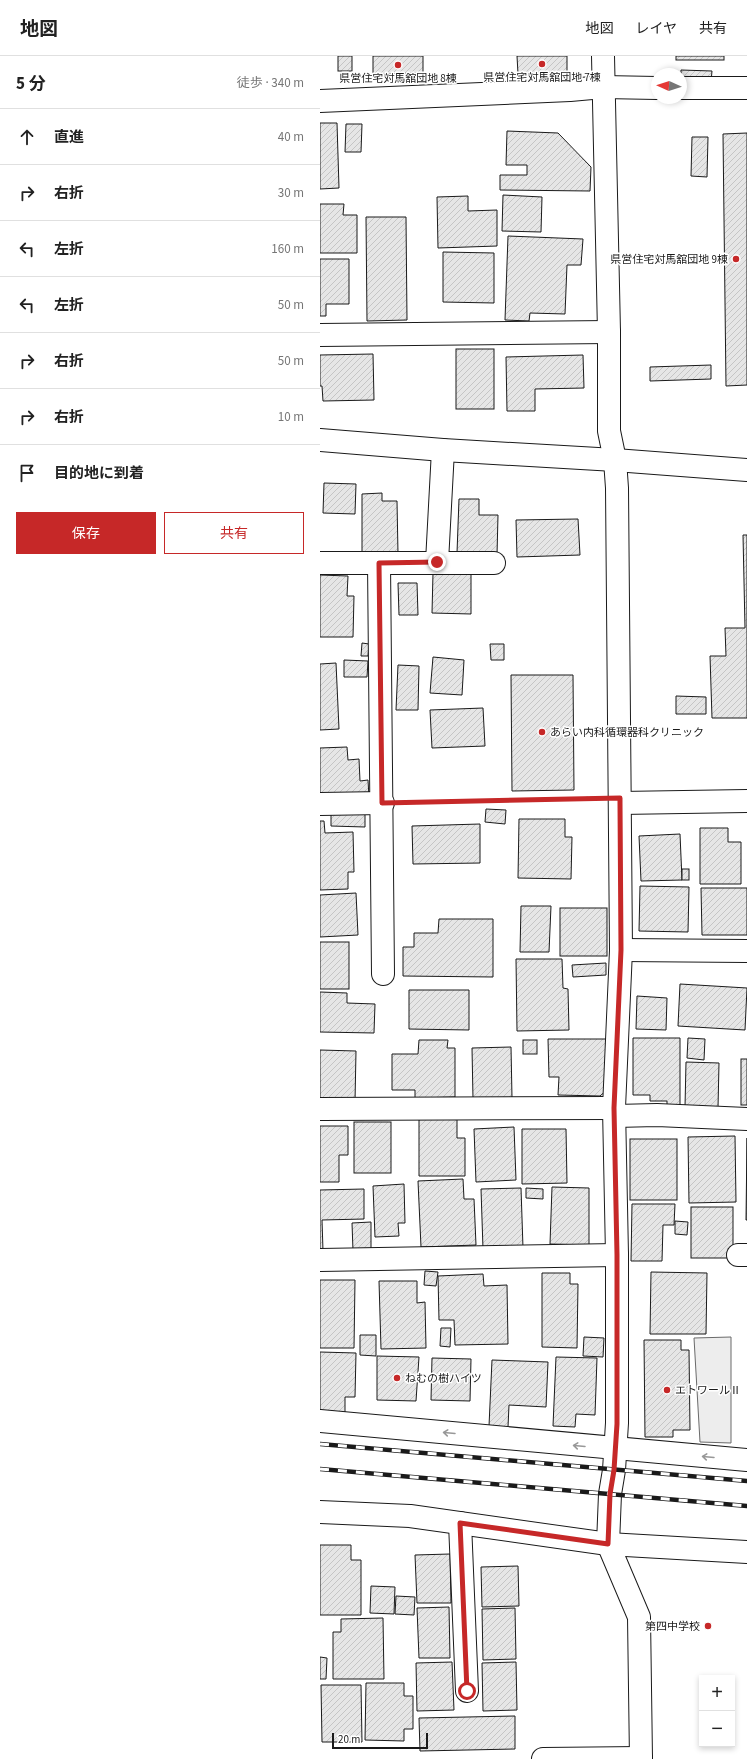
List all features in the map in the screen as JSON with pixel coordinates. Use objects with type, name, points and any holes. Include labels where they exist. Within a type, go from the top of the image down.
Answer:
[{"type":"street","points":[[543,1759],[641,1759],[639,1617],[608,1544],[610,1494],[616,1449],[617,1255],[615,1112],[621,950],[617,488],[615,460],[609,431],[609,332],[603,56]]},
{"type":"street","points":[[320,101],[603,88],[651,88]]},
{"type":"street","points":[[687,88],[747,88]]},
{"type":"street","points":[[320,335],[609,332]]},
{"type":"street","points":[[320,440],[443,450],[615,460],[747,470]]},
{"type":"street","points":[[437,562],[443,450]]},
{"type":"street","points":[[320,563],[494,563]]},
{"type":"street","points":[[379,563],[383,974]]},
{"type":"street","points":[[620,800],[747,801]]},
{"type":"street","points":[[320,804],[382,803]]},
{"type":"street","points":[[621,950],[747,951]]},
{"type":"street","points":[[320,1109],[615,1112],[747,1119]]},
{"type":"street","points":[[320,1260],[617,1255]]},
{"type":"street","points":[[320,1421],[747,1460]]},
{"type":"street","points":[[320,1512],[410,1516],[608,1544],[747,1552]]},
{"type":"street","points":[[460,1523],[467,1691]]},
{"type":"path","points":[[382,803],[620,800]]},
{"type":"shaded area","points":[[731,1337],[731,1443],[700,1442],[694,1338]]},
{"type":"building","points":[[338,56],[352,56],[352,71],[338,71]]},
{"type":"building","name":"県営住宅対馬舘団地 8棟","points":[[373,56],[423,56],[423,73],[373,74]]},
{"type":"building","name":"県営住宅対馬舘団地 7棟","points":[[517,56],[567,56],[567,73],[518,74]]},
{"type":"building","points":[[676,56],[724,56],[724,60],[676,60]]},
{"type":"building","points":[[687,70],[712,71],[711,82],[687,81]]},
{"type":"building","points":[[320,123],[337,123],[339,188],[320,189]]},
{"type":"building","points":[[346,124],[362,124],[361,152],[345,152]]},
{"type":"building","points":[[507,131],[558,133],[591,167],[590,191],[500,190],[500,175],[527,175],[527,165],[506,165]]},
{"type":"building","name":"県営住宅対馬舘団地 9棟","points":[[747,133],[747,385],[726,386],[723,134]]},
{"type":"building","points":[[692,137],[708,137],[707,177],[691,176]]},
{"type":"building","points":[[503,195],[542,197],[541,232],[502,231]]},
{"type":"building","points":[[468,196],[468,211],[497,210],[497,246],[438,248],[437,197]]},
{"type":"building","points":[[320,204],[344,204],[343,215],[357,215],[357,253],[320,253]]},
{"type":"building","points":[[366,217],[406,217],[407,320],[367,321]]},
{"type":"building","points":[[508,236],[583,239],[581,265],[567,265],[565,314],[530,313],[529,321],[505,320]]},
{"type":"building","points":[[443,252],[494,253],[494,303],[443,302]]},
{"type":"building","points":[[320,259],[349,259],[349,304],[326,304],[326,316],[320,316]]},
{"type":"building","points":[[456,349],[494,349],[494,409],[456,409]]},
{"type":"building","points":[[373,354],[374,400],[323,401],[322,386],[320,386],[320,355]]},
{"type":"building","points":[[583,355],[584,388],[535,389],[535,411],[507,411],[506,357]]},
{"type":"building","points":[[711,365],[711,379],[650,381],[650,367]]},
{"type":"building","points":[[324,483],[356,484],[355,514],[323,513]]},
{"type":"building","points":[[382,493],[382,501],[397,501],[398,554],[362,554],[362,494]]},
{"type":"building","points":[[459,499],[479,499],[479,515],[498,515],[497,555],[457,553]]},
{"type":"building","points":[[578,519],[580,555],[517,557],[516,520]]},
{"type":"building","points":[[743,535],[747,535],[747,718],[712,718],[710,656],[726,656],[725,628],[745,628]]},
{"type":"building","points":[[433,573],[471,574],[471,614],[432,613]]},
{"type":"building","points":[[320,575],[348,576],[347,596],[354,596],[353,637],[320,637]]},
{"type":"building","points":[[398,583],[417,583],[418,615],[399,615]]},
{"type":"building","points":[[362,643],[369,644],[368,656],[361,656]]},
{"type":"building","points":[[490,644],[504,644],[504,660],[491,660]]},
{"type":"building","points":[[433,657],[464,660],[462,695],[430,693]]},
{"type":"building","points":[[344,660],[368,661],[367,677],[344,677]]},
{"type":"building","points":[[336,663],[339,729],[320,730],[320,664]]},
{"type":"building","points":[[398,665],[419,666],[418,710],[396,710]]},
{"type":"building","name":"あらい内科循環器科クリニック","points":[[511,675],[573,675],[574,790],[512,791]]},
{"type":"building","points":[[676,696],[706,697],[706,714],[676,714]]},
{"type":"building","points":[[483,708],[485,746],[432,748],[430,710]]},
{"type":"building","points":[[347,747],[348,760],[359,759],[360,781],[368,780],[369,797],[320,798],[320,748]]},
{"type":"building","points":[[486,809],[506,810],[505,824],[485,822]]},
{"type":"building","points":[[331,810],[365,810],[365,827],[331,826]]},
{"type":"building","points":[[519,819],[565,819],[565,837],[572,837],[571,879],[518,878]]},
{"type":"building","points":[[320,821],[324,821],[325,833],[353,832],[354,872],[348,872],[348,889],[320,890]]},
{"type":"building","points":[[480,824],[480,863],[413,864],[412,826]]},
{"type":"building","points":[[700,828],[728,828],[728,842],[741,842],[741,884],[700,884]]},
{"type":"building","points":[[680,834],[682,880],[641,881],[639,836]]},
{"type":"building","points":[[682,869],[689,869],[689,880],[682,880]]},
{"type":"building","points":[[640,886],[689,887],[688,932],[639,931]]},
{"type":"building","points":[[701,888],[747,888],[747,935],[702,935]]},
{"type":"building","points":[[356,893],[358,935],[320,937],[320,895]]},
{"type":"building","points":[[521,906],[551,906],[549,952],[520,952]]},
{"type":"building","points":[[560,908],[607,908],[607,956],[560,956]]},
{"type":"building","points":[[439,919],[493,919],[493,977],[403,976],[403,947],[414,947],[414,933],[438,933]]},
{"type":"building","points":[[320,942],[349,942],[349,989],[320,989]]},
{"type":"building","points":[[516,959],[562,959],[563,988],[568,989],[569,1030],[517,1031]]},
{"type":"building","points":[[606,963],[606,975],[573,977],[572,965]]},
{"type":"building","points":[[680,984],[747,988],[745,1030],[678,1026]]},
{"type":"building","points":[[409,990],[469,990],[469,1030],[409,1029]]},
{"type":"building","points":[[320,992],[347,993],[347,1003],[375,1004],[374,1033],[320,1032]]},
{"type":"building","points":[[637,996],[667,998],[666,1030],[636,1029]]},
{"type":"building","points":[[633,1038],[680,1038],[680,1106],[667,1106],[667,1101],[650,1101],[650,1095],[633,1095]]},
{"type":"building","points":[[688,1038],[705,1039],[704,1060],[687,1058]]},
{"type":"building","points":[[548,1039],[606,1039],[607,1090],[600,1096],[558,1095],[559,1077],[549,1077]]},
{"type":"building","points":[[419,1040],[448,1040],[447,1048],[455,1048],[455,1097],[415,1098],[415,1090],[392,1090],[392,1054],[418,1054]]},
{"type":"building","points":[[523,1040],[537,1040],[537,1054],[523,1054]]},
{"type":"building","points":[[511,1047],[512,1098],[473,1099],[472,1048]]},
{"type":"building","points":[[320,1050],[356,1051],[355,1102],[320,1101]]},
{"type":"building","points":[[741,1059],[747,1059],[747,1105],[741,1105]]},
{"type":"building","points":[[686,1062],[719,1063],[718,1108],[685,1107]]},
{"type":"building","points":[[419,1117],[457,1117],[457,1138],[465,1138],[465,1176],[419,1176]]},
{"type":"building","points":[[354,1122],[391,1122],[391,1173],[354,1173]]},
{"type":"building","points":[[320,1126],[348,1126],[348,1155],[339,1155],[339,1182],[320,1182]]},
{"type":"building","points":[[514,1127],[516,1180],[476,1182],[474,1129]]},
{"type":"building","points":[[522,1129],[566,1129],[567,1183],[522,1184]]},
{"type":"building","points":[[735,1136],[736,1202],[689,1203],[688,1137]]},
{"type":"building","points":[[747,1138],[747,1220],[746,1220]]},
{"type":"building","points":[[630,1139],[677,1139],[677,1200],[630,1200]]},
{"type":"building","points":[[463,1179],[464,1199],[474,1199],[476,1245],[421,1247],[418,1181]]},
{"type":"building","points":[[404,1184],[405,1223],[398,1223],[399,1236],[375,1237],[373,1186]]},
{"type":"building","points":[[552,1187],[589,1188],[589,1245],[550,1244]]},
{"type":"building","points":[[521,1188],[523,1248],[483,1249],[481,1189]]},
{"type":"building","points":[[526,1188],[543,1189],[543,1199],[526,1198]]},
{"type":"building","points":[[364,1189],[364,1219],[322,1220],[323,1251],[320,1251],[320,1190]]},
{"type":"building","points":[[632,1204],[675,1204],[674,1225],[663,1225],[662,1261],[631,1261]]},
{"type":"building","points":[[691,1207],[733,1207],[733,1258],[691,1258]]},
{"type":"building","points":[[675,1221],[688,1222],[687,1235],[675,1234]]},
{"type":"building","points":[[371,1222],[371,1250],[353,1251],[352,1223]]},
{"type":"building","points":[[425,1271],[438,1272],[436,1286],[424,1285]]},
{"type":"building","points":[[651,1272],[707,1273],[706,1334],[650,1334]]},
{"type":"building","points":[[542,1273],[570,1273],[570,1284],[578,1284],[577,1348],[542,1347]]},
{"type":"building","points":[[483,1274],[484,1286],[507,1285],[508,1344],[455,1345],[454,1320],[439,1320],[438,1276]]},
{"type":"building","points":[[320,1280],[355,1280],[354,1348],[320,1348]]},
{"type":"building","points":[[379,1281],[417,1281],[417,1303],[425,1302],[426,1348],[381,1349]]},
{"type":"building","points":[[441,1328],[451,1328],[450,1347],[440,1346]]},
{"type":"building","points":[[360,1335],[376,1335],[376,1356],[360,1355]]},
{"type":"building","points":[[584,1337],[604,1338],[603,1357],[583,1356]]},
{"type":"building","name":"エトワールⅡ","points":[[644,1340],[681,1340],[681,1350],[689,1350],[690,1430],[673,1430],[673,1437],[645,1437]]},
{"type":"building","points":[[320,1352],[356,1353],[355,1397],[345,1397],[345,1413],[320,1412]]},
{"type":"building","name":"ねむの樹ハイツ","points":[[377,1356],[419,1357],[416,1401],[377,1400]]},
{"type":"building","points":[[556,1357],[597,1358],[595,1415],[576,1414],[575,1427],[553,1426]]},
{"type":"building","points":[[432,1358],[471,1359],[470,1401],[431,1400]]},
{"type":"building","points":[[492,1360],[548,1362],[546,1407],[509,1405],[508,1427],[489,1426]]},
{"type":"building","points":[[320,1545],[351,1545],[351,1560],[361,1560],[361,1615],[320,1615]]},
{"type":"building","points":[[450,1554],[451,1603],[417,1603],[415,1555]]},
{"type":"building","points":[[518,1566],[519,1606],[482,1607],[481,1567]]},
{"type":"building","points":[[371,1586],[395,1587],[394,1614],[370,1613]]},
{"type":"building","points":[[396,1596],[415,1597],[414,1615],[395,1614]]},
{"type":"building","points":[[449,1607],[450,1658],[419,1658],[417,1608]]},
{"type":"building","points":[[515,1608],[516,1659],[483,1660],[482,1609]]},
{"type":"building","points":[[383,1618],[384,1679],[333,1679],[333,1632],[341,1632],[341,1619]]},
{"type":"building","points":[[320,1657],[327,1658],[326,1679],[320,1679]]},
{"type":"building","points":[[452,1662],[454,1710],[417,1711],[416,1663]]},
{"type":"building","points":[[516,1662],[517,1710],[483,1711],[482,1663]]},
{"type":"building","points":[[366,1683],[404,1683],[404,1696],[413,1696],[413,1729],[404,1729],[404,1741],[365,1740]]},
{"type":"building","points":[[321,1685],[361,1685],[362,1742],[322,1742]]},
{"type":"building","points":[[515,1716],[515,1749],[420,1751],[419,1718]]},
{"type":"railway","points":[[320,1444],[747,1481]]},
{"type":"railway","points":[[320,1469],[747,1506]]},
{"type":"place","name":"県営住宅対馬舘団地 7棟","points":[[542,64]]},
{"type":"place","name":"県営住宅対馬舘団地 8棟","points":[[398,65]]},
{"type":"place","name":"県営住宅対馬舘団地 9棟","points":[[736,259]]},
{"type":"place","name":"あらい内科循環器科クリニック","points":[[542,732]]},
{"type":"place","name":"ねむの樹ハイツ","points":[[397,1378]]},
{"type":"place","name":"エトワールⅡ","points":[[667,1390]]},
{"type":"place","name":"第四中学校","points":[[708,1626]]},
{"type":"route","points":[[437,562],[379,563],[382,803],[620,798],[621,950],[614,1108],[617,1255],[617,1424],[614,1470],[610,1494],[608,1544],[460,1523],[467,1691]]}]
